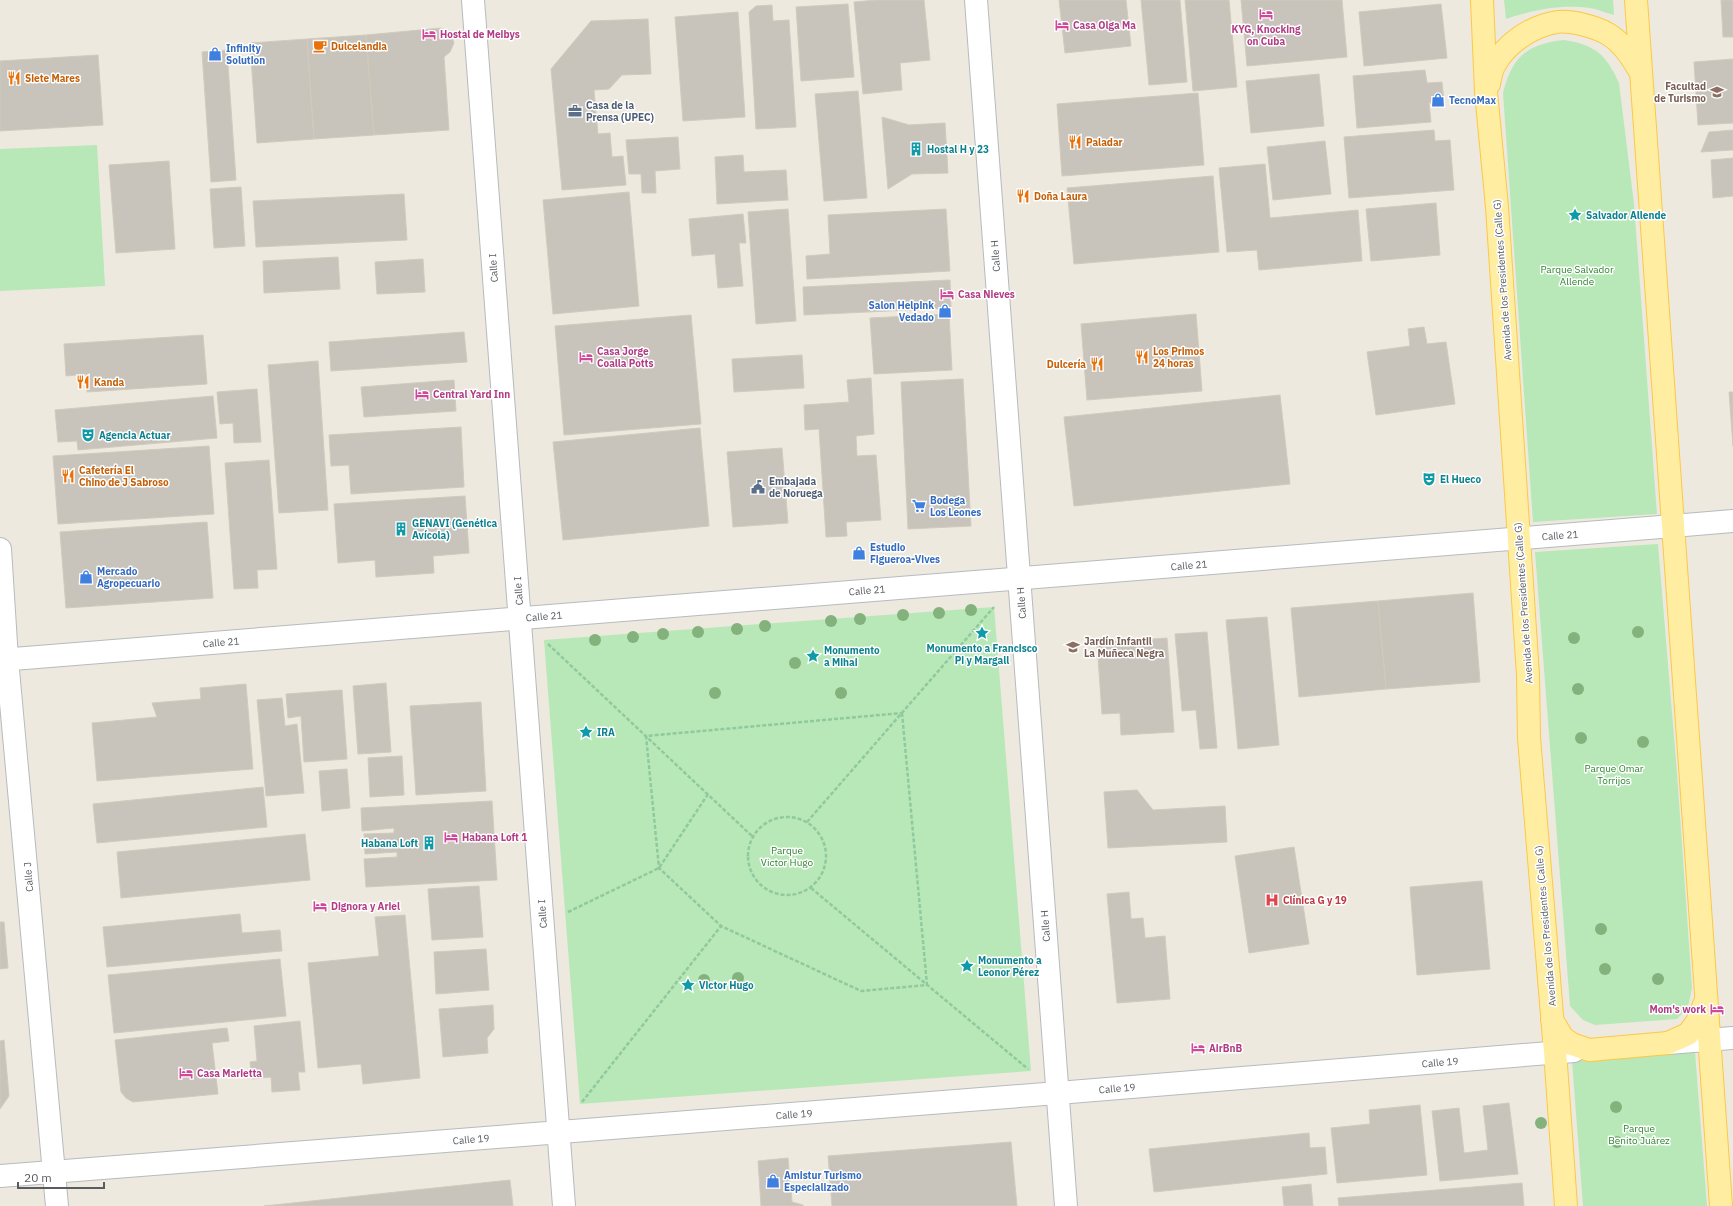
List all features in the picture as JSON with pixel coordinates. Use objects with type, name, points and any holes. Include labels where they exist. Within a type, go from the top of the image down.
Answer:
[{"type":"main road","name":"Avenida de los Presidentes (Calle G)","points":[[1482,0],[1486,92],[1497,207],[1528,675],[1529,738],[1555,1051],[1566,1206]]},
{"type":"main road","points":[[1636,0],[1721,1206]]},
{"type":"main road","points":[[1486,92],[1494,66],[1509,45],[1531,30],[1558,22],[1583,24],[1608,34],[1629,52],[1642,74]]},
{"type":"main road","points":[[1552,1020],[1562,1038],[1572,1044],[1589,1050],[1668,1043],[1688,1034],[1697,1022],[1706,998]]},
{"type":"street","name":"Calle I","points":[[473,0],[564,1206]]},
{"type":"street","name":"Calle H","points":[[976,0],[1066,1206]]},
{"type":"street","name":"Calle 21","points":[[4,659],[1733,521]]},
{"type":"street","name":"Calle J","points":[[0,549],[4,659],[55,1172],[57,1206]]},
{"type":"street","points":[[1668,1043],[1733,1038]]},
{"type":"street","name":"Calle 19","points":[[0,1176],[1058,1093],[1518,1056],[1555,1051],[1589,1050]]},
{"type":"path","points":[[807,822],[1019,578]]},
{"type":"path","points":[[520,618],[753,837]]},
{"type":"path","points":[[646,736],[902,713]]},
{"type":"path","points":[[902,713],[927,985]]},
{"type":"path","points":[[646,736],[659,868],[721,926],[861,991],[927,985]]},
{"type":"path","points":[[543,924],[659,868],[708,794]]},
{"type":"path","points":[[783,817],[795,818],[807,822],[817,830],[824,842],[827,855],[825,867],[820,879],[811,888],[798,894],[785,896],[772,892],[761,886],[753,875],[749,862],[749,849],[753,837],[761,827],[771,820],[783,817]]},
{"type":"path","points":[[811,888],[1058,1093]]},
{"type":"path","points":[[559,1132],[721,926]]},
{"type":"green space","points":[[1504,0],[1613,0],[1614,15],[1579,7],[1558,7],[1526,13],[1506,19]]},
{"type":"green space","name":"Parque Salvador Allende","points":[[1564,40],[1584,45],[1598,52],[1609,65],[1619,83],[1634,204],[1657,514],[1533,522],[1503,93],[1511,70],[1516,61],[1523,54],[1540,45]]},
{"type":"green space","points":[[97,145],[105,286],[0,291],[0,149]]},
{"type":"green space","name":"Parque Omar Torrijos","points":[[1658,544],[1677,773],[1692,988],[1688,1007],[1677,1019],[1595,1025],[1583,1020],[1570,1006],[1535,552]]},
{"type":"green space","name":"Parque Victor Hugo","points":[[994,607],[1031,1071],[580,1104],[544,640]]},
{"type":"green space","name":"Parque Benito Juárez","points":[[1695,1052],[1707,1206],[1583,1206],[1572,1061]]},
{"type":"building","points":[[876,0],[924,0],[930,60],[900,63],[902,90],[863,94],[854,2]]},
{"type":"building","points":[[1059,0],[1126,0],[1131,46],[1065,53]]},
{"type":"building","points":[[1141,0],[1180,0],[1187,82],[1149,85]]},
{"type":"building","points":[[1185,0],[1229,0],[1237,87],[1193,91]]},
{"type":"building","points":[[1241,0],[1342,0],[1347,57],[1247,66]]},
{"type":"building","points":[[1721,0],[1733,0],[1733,37],[1723,37]]},
{"type":"building","points":[[848,4],[854,77],[801,81],[796,7]]},
{"type":"building","points":[[1441,4],[1447,58],[1364,66],[1359,12]]},
{"type":"building","points":[[772,5],[773,21],[789,20],[796,127],[756,129],[749,12],[756,6]]},
{"type":"building","points":[[738,12],[745,117],[683,121],[675,17]]},
{"type":"building","name":"Casa de la Prensa (UPEC)","points":[[648,19],[651,74],[622,75],[609,89],[594,90],[598,134],[610,133],[612,157],[623,156],[626,185],[562,190],[551,69],[591,21]]},
{"type":"building","points":[[441,28],[450,32],[454,43],[450,52],[444,57],[449,130],[374,135],[366,35]]},
{"type":"building","points":[[366,35],[374,135],[314,139],[307,39]]},
{"type":"building","points":[[307,39],[314,139],[257,143],[250,43]]},
{"type":"building","points":[[227,50],[236,180],[211,182],[202,52]]},
{"type":"building","points":[[98,55],[103,125],[0,131],[0,61]]},
{"type":"building","name":"Facultad de Turismo","points":[[1733,59],[1733,123],[1698,125],[1694,62]]},
{"type":"building","points":[[1425,70],[1427,83],[1442,82],[1444,102],[1429,103],[1431,122],[1357,128],[1353,76]]},
{"type":"building","points":[[1319,74],[1324,126],[1251,133],[1246,81]]},
{"type":"building","points":[[858,91],[867,198],[824,201],[815,94]]},
{"type":"building","points":[[1198,93],[1204,165],[1062,176],[1057,104]]},
{"type":"building","name":"Hostal H y 23","points":[[882,117],[909,125],[945,123],[948,173],[912,174],[888,189]]},
{"type":"building","points":[[1434,130],[1435,141],[1450,140],[1454,190],[1349,198],[1344,137]]},
{"type":"building","points":[[1733,130],[1733,150],[1701,152],[1709,132]]},
{"type":"building","points":[[678,137],[680,169],[655,171],[656,193],[642,193],[641,174],[629,174],[626,140]]},
{"type":"building","points":[[1325,141],[1331,194],[1273,200],[1267,147]]},
{"type":"building","points":[[743,155],[744,172],[786,170],[788,200],[717,204],[715,157]]},
{"type":"building","points":[[1733,158],[1733,196],[1713,198],[1711,160]]},
{"type":"building","points":[[169,161],[175,249],[116,253],[109,165]]},
{"type":"building","points":[[1265,164],[1270,218],[1358,210],[1362,261],[1259,270],[1257,250],[1227,252],[1219,168]]},
{"type":"building","points":[[1213,176],[1219,252],[1074,264],[1067,188]]},
{"type":"building","points":[[241,187],[245,246],[214,248],[210,189]]},
{"type":"building","points":[[629,192],[639,306],[553,314],[543,200]]},
{"type":"building","points":[[404,194],[407,240],[256,247],[253,201]]},
{"type":"building","points":[[1436,203],[1440,255],[1371,261],[1366,209]]},
{"type":"building","points":[[788,209],[796,321],[756,324],[748,212]]},
{"type":"building","points":[[946,209],[950,271],[807,279],[806,256],[830,254],[828,215]]},
{"type":"building","points":[[743,214],[746,243],[739,243],[743,286],[718,288],[715,254],[692,256],[689,219]]},
{"type":"building","points":[[338,257],[340,289],[264,293],[263,261]]},
{"type":"building","points":[[423,259],[425,292],[377,294],[375,262]]},
{"type":"building","points":[[950,280],[951,308],[804,315],[803,287]]},
{"type":"building","points":[[949,314],[952,370],[874,374],[870,318]]},
{"type":"building","name":"Los Primos 24 horas","points":[[1196,314],[1202,391],[1087,400],[1081,324]]},
{"type":"building","points":[[691,315],[701,424],[564,435],[555,326]]},
{"type":"building","points":[[1424,327],[1427,344],[1446,342],[1455,404],[1376,415],[1367,352],[1410,346],[1408,329]]},
{"type":"building","points":[[464,332],[467,362],[331,371],[329,342]]},
{"type":"building","points":[[203,335],[207,384],[87,392],[86,374],[66,376],[64,344]]},
{"type":"building","points":[[802,355],[804,388],[734,392],[732,359]]},
{"type":"building","points":[[318,361],[328,510],[279,513],[268,365]]},
{"type":"building","points":[[871,378],[874,434],[856,436],[857,456],[876,455],[881,520],[846,522],[847,536],[826,537],[819,429],[805,430],[804,405],[849,402],[847,380]]},
{"type":"building","points":[[963,379],[971,526],[908,529],[901,382]]},
{"type":"building","points":[[454,380],[456,411],[364,417],[361,387]]},
{"type":"building","points":[[257,389],[261,442],[234,443],[233,423],[220,424],[217,392]]},
{"type":"building","points":[[1729,392],[1733,392],[1733,446]]},
{"type":"building","points":[[1280,395],[1290,484],[1074,506],[1064,417]]},
{"type":"building","points":[[213,396],[217,438],[78,450],[77,441],[58,442],[55,410]]},
{"type":"building","points":[[461,427],[464,487],[351,494],[349,465],[331,466],[329,435]]},
{"type":"building","points":[[700,428],[709,526],[563,540],[553,442]]},
{"type":"building","points":[[209,446],[214,514],[58,524],[53,456]]},
{"type":"building","name":"Embajada de Noruega","points":[[782,448],[788,523],[733,527],[727,452]]},
{"type":"building","points":[[269,460],[277,569],[257,570],[258,588],[234,589],[225,463]]},
{"type":"building","name":"GENAVI (Genética Avícola)","points":[[465,496],[469,553],[433,556],[434,573],[376,577],[375,560],[338,563],[334,504]]},
{"type":"building","points":[[207,522],[213,598],[66,608],[60,532]]},
{"type":"building","points":[[1473,593],[1480,682],[1386,689],[1378,601]]},
{"type":"building","points":[[1378,601],[1386,689],[1299,697],[1291,608]]},
{"type":"building","points":[[1267,617],[1279,745],[1238,749],[1226,620]]},
{"type":"building","points":[[1207,632],[1217,748],[1200,749],[1196,710],[1182,711],[1175,634]]},
{"type":"building","points":[[1167,638],[1174,732],[1121,735],[1120,713],[1102,714],[1097,643]]},
{"type":"building","points":[[386,683],[391,752],[358,754],[353,686]]},
{"type":"building","points":[[246,684],[253,769],[97,781],[92,723],[157,717],[152,703],[201,699],[200,688]]},
{"type":"building","points":[[342,690],[347,759],[304,762],[301,716],[288,718],[286,694]]},
{"type":"building","points":[[282,698],[285,726],[297,724],[304,793],[266,796],[257,700]]},
{"type":"building","points":[[481,702],[486,791],[416,795],[410,706]]},
{"type":"building","points":[[402,756],[404,795],[370,797],[368,758]]},
{"type":"building","points":[[347,769],[350,808],[322,811],[319,771]]},
{"type":"building","points":[[263,787],[267,827],[97,843],[93,804]]},
{"type":"building","points":[[1137,790],[1153,810],[1225,806],[1227,842],[1108,848],[1104,792]]},
{"type":"building","name":"Habana Loft","points":[[492,801],[497,880],[366,887],[364,859],[397,857],[397,852],[365,854],[364,834],[394,833],[394,828],[362,831],[361,808]]},
{"type":"building","points":[[305,834],[310,880],[121,898],[117,852]]},
{"type":"building","name":"Clínica G y 19","points":[[1294,847],[1309,944],[1249,953],[1235,856]]},
{"type":"building","points":[[1482,881],[1490,969],[1417,975],[1410,887]]},
{"type":"building","points":[[479,886],[483,937],[432,940],[428,889]]},
{"type":"building","points":[[1129,892],[1131,919],[1143,918],[1145,938],[1165,936],[1170,999],[1117,1003],[1107,894]]},
{"type":"building","points":[[240,914],[242,933],[280,930],[282,951],[107,967],[103,927]]},
{"type":"building","points":[[405,915],[420,1078],[363,1084],[361,1064],[318,1068],[308,963],[379,956],[375,917]]},
{"type":"building","points":[[0,922],[4,922],[8,968],[0,969]]},
{"type":"building","points":[[486,949],[489,990],[436,994],[434,952]]},
{"type":"building","points":[[280,959],[286,1016],[114,1033],[108,975]]},
{"type":"building","points":[[493,1005],[494,1029],[487,1038],[488,1053],[443,1057],[439,1009]]},
{"type":"building","points":[[300,1021],[305,1072],[298,1072],[300,1090],[272,1092],[271,1077],[252,1079],[250,1062],[257,1061],[254,1026]]},
{"type":"building","points":[[227,1028],[229,1041],[212,1043],[218,1094],[133,1102],[126,1098],[121,1092],[115,1040]]},
{"type":"building","points":[[4,1040],[9,1096],[0,1109],[0,1041]]},
{"type":"building","points":[[1509,1103],[1518,1174],[1440,1181],[1432,1111],[1459,1108],[1464,1153],[1488,1150],[1483,1106]]},
{"type":"building","points":[[1420,1105],[1427,1175],[1337,1183],[1331,1128],[1370,1124],[1369,1110]]},
{"type":"building","points":[[1309,1133],[1310,1148],[1325,1147],[1327,1174],[1154,1192],[1149,1149]]},
{"type":"building","points":[[1011,1142],[1017,1206],[832,1206],[828,1156]]},
{"type":"building","points":[[788,1158],[792,1202],[803,1206],[761,1206],[758,1161]]},
{"type":"building","points":[[510,1180],[513,1206],[264,1206]]},
{"type":"building","points":[[1522,1183],[1524,1206],[1339,1206],[1338,1198]]},
{"type":"building","points":[[1311,1184],[1313,1206],[1284,1206],[1282,1187]]},
{"type":"place","name":"KYG, Knocking on Cuba","points":[[1266,14]]},
{"type":"place","name":"Casa Olga Ma","points":[[1062,25]]},
{"type":"place","name":"Hostal de Meibys","points":[[429,34]]},
{"type":"place","name":"Dulcelandia","points":[[320,46]]},
{"type":"place","name":"Infinity Solution","points":[[215,54]]},
{"type":"place","name":"Siete Mares","points":[[14,78]]},
{"type":"place","name":"Facultad de Turismo","points":[[1717,92]]},
{"type":"place","name":"TecnoMax","points":[[1438,100]]},
{"type":"place","name":"Casa de la Prensa (UPEC)","points":[[575,111]]},
{"type":"place","name":"Paladar","points":[[1075,142]]},
{"type":"place","name":"Hostal H y 23","points":[[916,149]]},
{"type":"place","name":"Doña Laura","points":[[1023,196]]},
{"type":"place","name":"Salvador Allende","points":[[1575,215]]},
{"type":"place","name":"Casa Nieves","points":[[947,294]]},
{"type":"place","name":"Salon Helpink Vedado","points":[[945,311]]},
{"type":"place","name":"Casa Jorge Coalla Potts","points":[[586,357]]},
{"type":"place","name":"Los Primos 24 horas","points":[[1142,357]]},
{"type":"place","name":"Dulcería","points":[[1097,364]]},
{"type":"place","name":"Kanda","points":[[83,382]]},
{"type":"place","name":"Central Yard Inn","points":[[422,394]]},
{"type":"place","name":"Agencia Actuar","points":[[88,435]]},
{"type":"place","name":"Cafetería El Chino de J Sabroso","points":[[68,476]]},
{"type":"place","name":"El Hueco","points":[[1429,479]]},
{"type":"place","name":"Embajada de Noruega","points":[[758,487]]},
{"type":"place","name":"Bodega Los Leones","points":[[919,506]]},
{"type":"place","name":"GENAVI (Genética Avícola)","points":[[401,529]]},
{"type":"place","name":"Estudio Figueroa-Vives","points":[[859,553]]},
{"type":"place","name":"Mercado Agropecuario","points":[[86,577]]},
{"type":"place","name":"Monumento a Francisco Pi y Margall","points":[[982,633]]},
{"type":"place","name":"Jardín Infantil La Muñeca Negra","points":[[1073,647]]},
{"type":"place","name":"Monumento a Mihai","points":[[813,656]]},
{"type":"place","name":"IRA","points":[[586,732]]},
{"type":"place","name":"Habana Loft 1","points":[[451,837]]},
{"type":"place","name":"Habana Loft","points":[[429,843]]},
{"type":"place","name":"Clínica G y 19","points":[[1272,900]]},
{"type":"place","name":"Dignora y Ariel","points":[[320,906]]},
{"type":"place","name":"Monumento a Leonor Pérez","points":[[967,966]]},
{"type":"place","name":"Victor Hugo","points":[[688,985]]},
{"type":"place","name":"Mom's work","points":[[1717,1009]]},
{"type":"place","name":"AirBnB","points":[[1198,1048]]},
{"type":"place","name":"Casa Marietta","points":[[186,1073]]},
{"type":"place","name":"Amistur Turismo Especializado","points":[[773,1181]]}]
